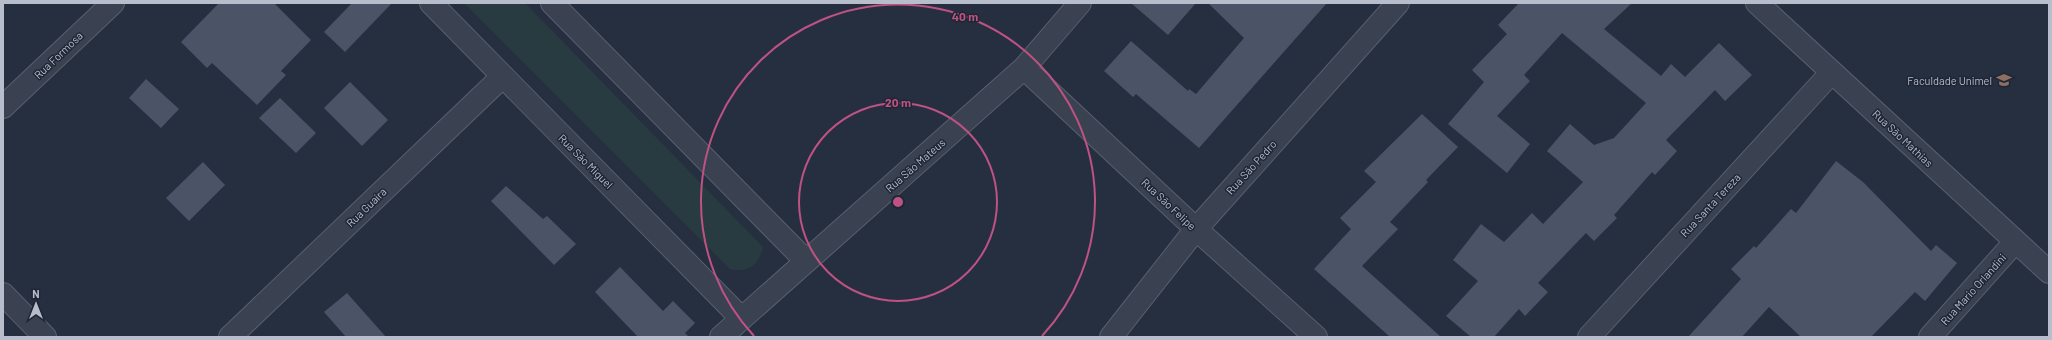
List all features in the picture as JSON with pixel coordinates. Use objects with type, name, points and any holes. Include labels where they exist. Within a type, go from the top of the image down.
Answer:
[{"type":"street","name":"Rua Formosa","points":[[3,107],[113,3]]},
{"type":"street","name":"Rua São Miguel","points":[[431,3],[741,318]]},
{"type":"street","points":[[552,3],[806,261]]},
{"type":"street","name":"Rua São Mateus","points":[[721,337],[1024,68],[1080,3]]},
{"type":"street","name":"Rua São Pedro","points":[[1111,337],[1196,229],[1398,3]]},
{"type":"street","name":"Rua São Mathias","points":[[1757,3],[2049,272]]},
{"type":"street","name":"Rua São Felipe","points":[[1024,68],[1196,229],[1316,337]]},
{"type":"street","name":"Rua Santa Tereza","points":[[1589,337],[1832,72]]},
{"type":"street","name":"Rua Guaíra","points":[[230,337],[503,76]]},
{"type":"street","name":"Rua Mario Orlandini","points":[[1930,337],[2015,242]]},
{"type":"street","points":[[3,294],[45,337]]},
{"type":"shaded area","points":[[464,3],[525,3],[763,247],[756,263],[747,269],[730,269]]},
{"type":"building","points":[[219,3],[274,3],[311,40],[281,71],[286,75],[257,105],[212,63],[207,68],[181,42]]},
{"type":"building","points":[[352,3],[392,3],[345,52],[324,32]]},
{"type":"building","points":[[1131,3],[1196,3],[1168,35]]},
{"type":"building","points":[[1208,3],[1327,3],[1199,148],[1136,94],[1133,97],[1104,71],[1131,41],[1188,91],[1189,89],[1196,94],[1244,38]]},
{"type":"building","points":[[1519,3],[1632,3],[1604,29],[1661,76],[1671,64],[1685,77],[1719,43],[1752,75],[1725,101],[1715,90],[1666,140],[1677,151],[1655,175],[1652,172],[1614,215],[1617,218],[1594,241],[1586,233],[1538,283],[1548,292],[1525,316],[1519,309],[1494,337],[1471,337],[1446,316],[1478,281],[1453,260],[1481,224],[1504,242],[1532,213],[1543,224],[1583,182],[1547,151],[1570,124],[1594,145],[1614,138],[1646,103],[1562,33],[1524,75],[1530,81],[1497,116],[1530,144],[1507,173],[1448,124],[1484,82],[1472,70],[1507,34],[1498,25]]},
{"type":"building","points":[[146,79],[179,109],[161,128],[129,98]]},
{"type":"building","points":[[350,82],[388,120],[362,146],[324,108]]},
{"type":"building","points":[[280,98],[316,133],[296,153],[259,118]]},
{"type":"building","points":[[1422,114],[1458,147],[1426,180],[1428,182],[1390,222],[1398,229],[1362,266],[1441,337],[1390,337],[1314,269],[1351,229],[1340,218],[1376,182],[1364,171]]},
{"type":"building","points":[[1836,161],[1863,182],[1931,251],[1936,245],[1957,263],[1925,301],[1915,292],[1871,337],[1801,337],[1769,307],[1742,337],[1688,337],[1741,279],[1731,269],[1754,246],[1756,248],[1791,209],[1796,213]]},
{"type":"building","points":[[203,162],[225,185],[189,221],[166,198]]},
{"type":"building","points":[[506,186],[543,219],[547,216],[576,244],[554,265],[491,201]]},
{"type":"building","points":[[620,267],[663,311],[673,301],[695,323],[685,333],[689,337],[638,337],[595,292]]},
{"type":"building","points":[[347,293],[386,337],[346,337],[324,312]]},
{"type":"place","name":"Faculdade Unimel","points":[[2004,80]]}]
